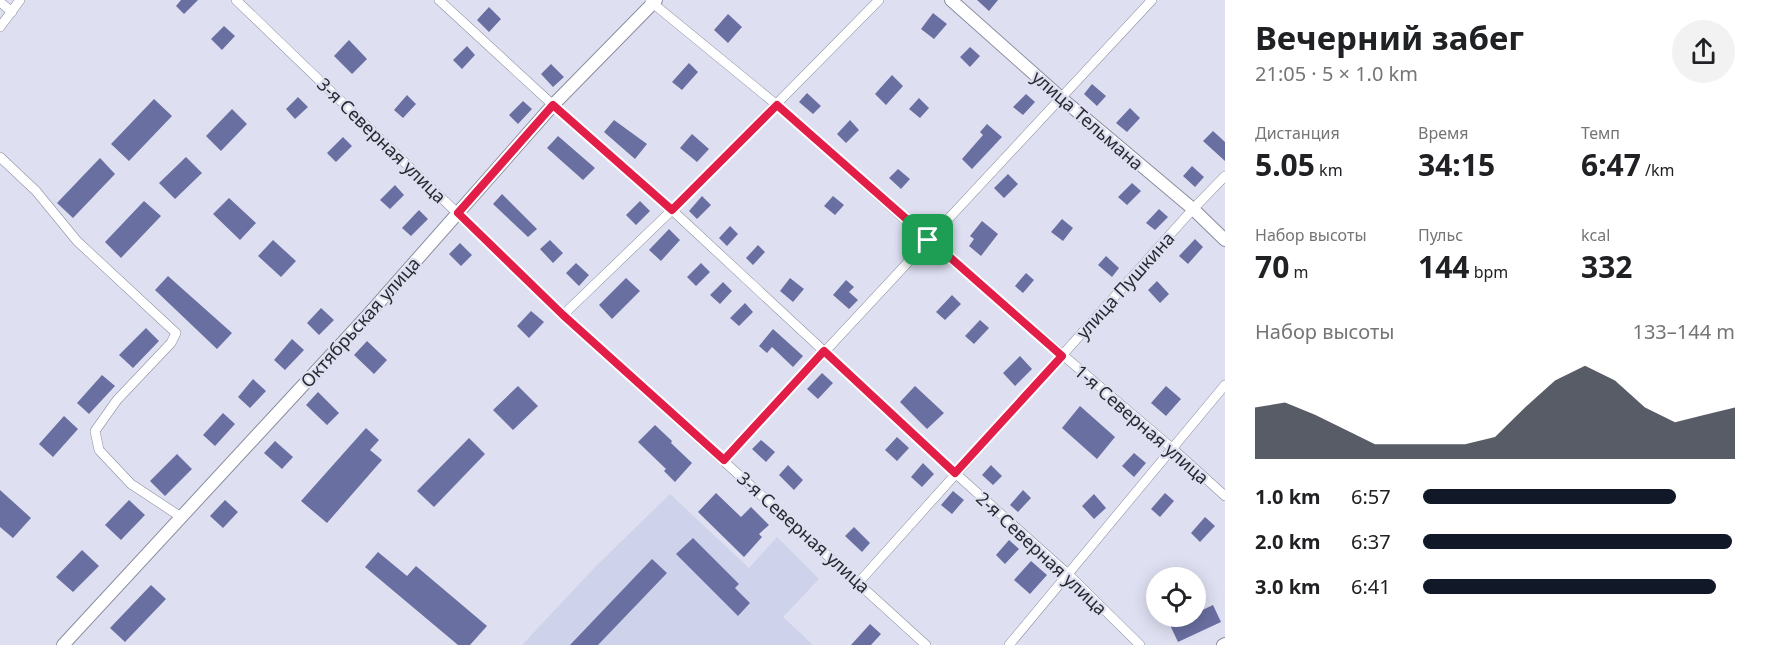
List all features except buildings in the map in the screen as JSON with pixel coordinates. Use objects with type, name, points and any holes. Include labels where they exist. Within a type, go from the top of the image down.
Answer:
[{"type":"street","points":[[0,27],[20,0]]},
{"type":"street","name":"3-я Северная улица","points":[[236,0],[563,315],[926,645]]},
{"type":"street","name":"2-я Северная улица","points":[[439,0],[672,210],[955,473],[1068,574],[1140,645]]},
{"type":"street","points":[[563,315],[672,210],[879,0]]},
{"type":"street","name":"улица Тельмана","points":[[951,0],[1060,97],[1193,209],[1225,240]]},
{"type":"street","points":[[724,460],[1152,0]]},
{"type":"street","name":"Октябрьская улица","points":[[63,645],[458,213],[553,105],[652,1]]},
{"type":"street","name":"1-я Северная улица","points":[[652,1],[777,105],[928,240],[1225,496]]},
{"type":"street","points":[[0,2],[12,12]]},
{"type":"street","points":[[0,157],[36,191],[77,241],[176,333],[171,343],[117,400],[95,431],[99,450],[131,483],[181,517]]},
{"type":"street","name":"улица Пушкина","points":[[859,582],[1225,176]]},
{"type":"street","points":[[1009,645],[1225,385]]},
{"type":"shaded area","points":[[670,494],[749,568],[777,537],[819,579],[783,617],[813,645],[522,645],[596,566]]},
{"type":"route","points":[[553,105],[672,210],[777,105],[928,240],[1062,356],[955,473],[824,351],[724,460],[563,315],[458,213],[553,105]]}]
